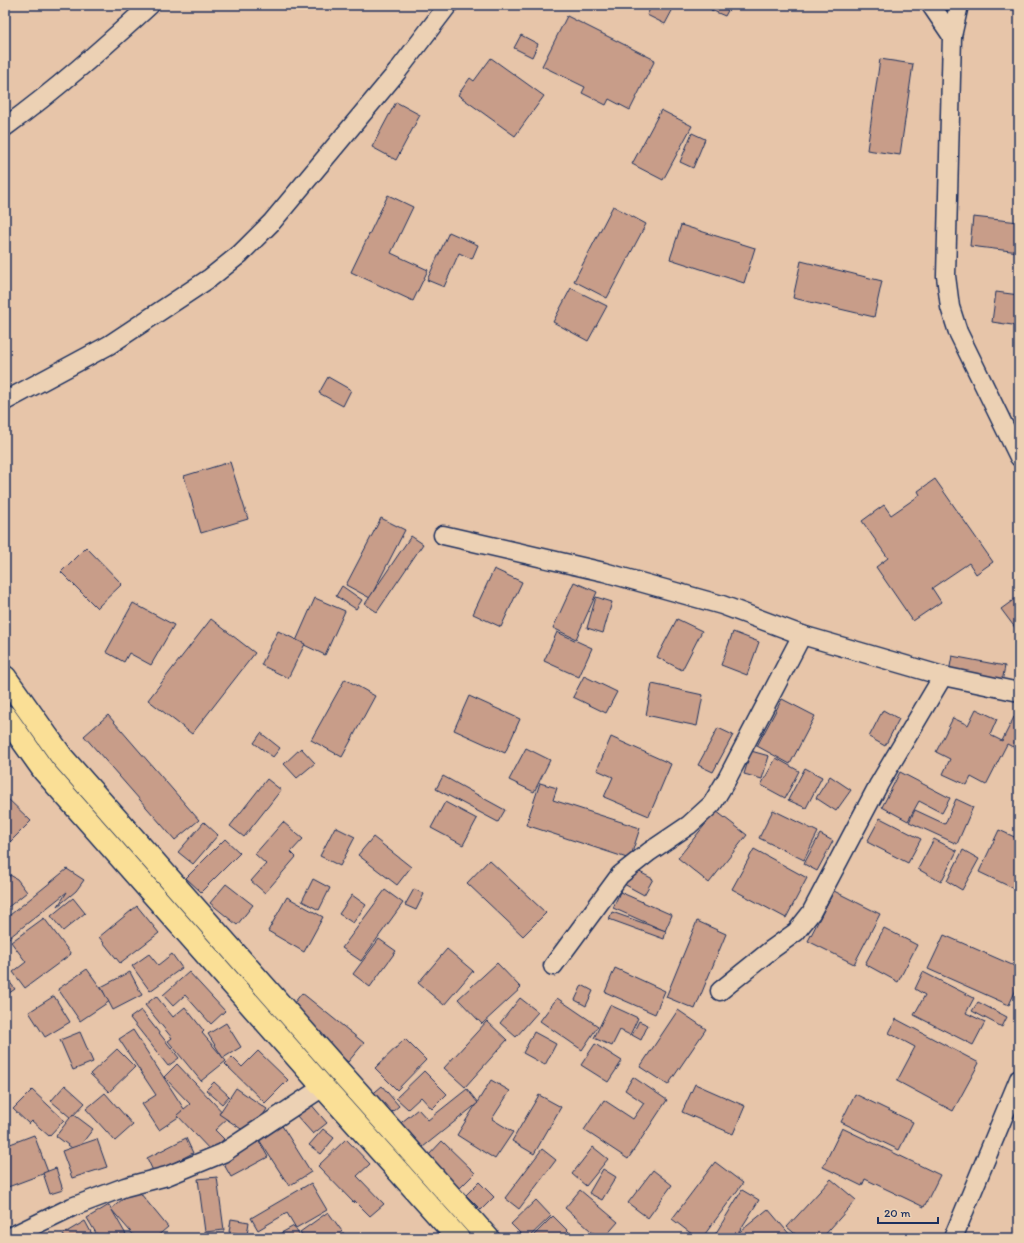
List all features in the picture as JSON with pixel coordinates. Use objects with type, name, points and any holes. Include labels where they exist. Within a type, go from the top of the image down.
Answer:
[{"type":"main road","points":[[5,677],[62,757],[488,1238]]},
{"type":"main road","points":[[5,716],[44,771],[458,1238]]},
{"type":"street","points":[[5,127],[62,82],[150,5]]},
{"type":"street","points":[[5,401],[109,345],[210,278],[240,254],[272,222],[402,66],[448,5]]},
{"type":"street","points":[[931,5],[952,36]]},
{"type":"street","points":[[960,5],[952,36],[946,276],[950,307],[958,332],[1019,457]]},
{"type":"street","points":[[443,535],[604,572],[722,605],[802,635],[943,676],[1019,692]]},
{"type":"street","points":[[553,966],[620,875],[649,852],[688,825],[712,804],[727,779],[802,635]]},
{"type":"street","points":[[720,990],[796,932],[811,913],[879,784],[943,676]]},
{"type":"street","points":[[953,1238],[1019,1079]]},
{"type":"street","points":[[8,1238],[72,1207],[125,1187],[167,1176],[223,1154],[323,1087]]},
{"type":"building","points":[[652,5],[675,5],[665,24],[647,15]]},
{"type":"building","points":[[714,5],[731,5],[725,16],[711,10]]},
{"type":"building","points":[[567,16],[655,60],[630,110],[609,99],[606,105],[582,93],[585,87],[542,66]]},
{"type":"building","points":[[521,35],[538,44],[532,57],[514,48]]},
{"type":"building","points":[[491,58],[544,96],[515,136],[458,95],[470,78],[474,81]]},
{"type":"building","points":[[880,59],[913,64],[900,155],[867,150]]},
{"type":"building","points":[[396,102],[420,115],[396,160],[372,147]]},
{"type":"building","points":[[661,110],[692,126],[663,180],[632,164]]},
{"type":"building","points":[[692,133],[705,139],[693,168],[680,162]]},
{"type":"building","points":[[388,195],[413,207],[391,253],[428,270],[413,301],[351,272]]},
{"type":"building","points":[[613,206],[646,224],[607,298],[574,281]]},
{"type":"building","points":[[973,217],[1019,222],[1019,252],[970,246]]},
{"type":"building","points":[[681,225],[755,248],[744,283],[670,259]]},
{"type":"building","points":[[449,232],[478,245],[472,259],[459,253],[444,287],[427,280]]},
{"type":"building","points":[[801,261],[882,281],[874,317],[793,298]]},
{"type":"building","points":[[571,288],[607,306],[588,341],[553,322]]},
{"type":"building","points":[[996,292],[1019,295],[1019,326],[992,322]]},
{"type":"building","points":[[328,377],[351,390],[343,406],[319,393]]},
{"type":"building","points":[[230,462],[248,519],[201,533],[184,476]]},
{"type":"building","points":[[935,479],[993,562],[976,574],[969,563],[932,588],[941,602],[913,621],[876,567],[888,558],[862,521],[884,505],[891,515],[920,495],[918,491]]},
{"type":"building","points":[[381,518],[405,530],[370,598],[346,585]]},
{"type":"building","points":[[411,536],[423,544],[377,612],[365,604]]},
{"type":"building","points":[[86,547],[122,584],[97,608],[61,572]]},
{"type":"building","points":[[494,569],[522,582],[501,627],[473,614]]},
{"type":"building","points":[[574,582],[597,592],[576,639],[553,628]]},
{"type":"building","points":[[342,586],[362,600],[356,609],[336,596]]},
{"type":"building","points":[[1019,596],[1019,633],[1001,609]]},
{"type":"building","points":[[596,597],[612,602],[603,633],[587,628]]},
{"type":"building","points":[[315,598],[345,611],[325,655],[296,641]]},
{"type":"building","points":[[133,603],[174,625],[151,665],[129,653],[124,662],[106,652]]},
{"type":"building","points":[[211,619],[255,653],[192,734],[148,700]]},
{"type":"building","points":[[677,619],[702,631],[682,670],[657,657]]},
{"type":"building","points":[[278,631],[305,644],[288,678],[261,665]]},
{"type":"building","points":[[557,632],[592,648],[579,677],[544,661]]},
{"type":"building","points":[[733,632],[759,642],[747,675],[721,665]]},
{"type":"building","points":[[952,656],[1005,666],[1002,682],[949,672]]},
{"type":"building","points":[[584,676],[617,692],[606,713],[573,697]]},
{"type":"building","points":[[345,679],[375,696],[342,757],[311,740]]},
{"type":"building","points":[[652,684],[703,695],[697,726],[646,715]]},
{"type":"building","points":[[469,696],[520,719],[505,753],[454,730]]},
{"type":"building","points":[[782,699],[815,716],[790,764],[757,746]]},
{"type":"building","points":[[976,709],[997,719],[990,735],[1002,741],[1014,717],[1019,719],[1019,735],[1013,747],[1007,744],[986,785],[971,777],[967,785],[943,774],[950,759],[936,752],[953,718],[968,725]]},
{"type":"building","points":[[883,710],[899,719],[885,746],[869,737]]},
{"type":"building","points":[[108,715],[199,820],[175,840],[84,736]]},
{"type":"building","points":[[718,728],[733,735],[713,772],[698,765]]},
{"type":"building","points":[[261,733],[280,748],[273,757],[254,743]]},
{"type":"building","points":[[611,737],[671,764],[649,816],[604,797],[613,777],[597,770]]},
{"type":"building","points":[[301,748],[315,763],[297,778],[284,764]]},
{"type":"building","points":[[526,748],[550,760],[534,792],[509,780]]},
{"type":"building","points":[[751,751],[769,756],[762,779],[744,774]]},
{"type":"building","points":[[776,758],[799,771],[785,798],[761,785]]},
{"type":"building","points":[[805,768],[822,777],[806,808],[788,800]]},
{"type":"building","points":[[900,772],[950,798],[942,813],[919,801],[908,821],[882,807]]},
{"type":"building","points":[[443,776],[505,810],[498,822],[436,789]]},
{"type":"building","points":[[830,776],[851,790],[836,811],[816,798]]},
{"type":"building","points":[[267,779],[281,790],[244,837],[230,826]]},
{"type":"building","points":[[540,783],[557,788],[553,800],[640,828],[630,859],[526,825]]},
{"type":"building","points":[[5,796],[31,821],[9,843],[5,839]]},
{"type":"building","points":[[956,799],[973,807],[957,844],[909,822],[915,810],[945,824]]},
{"type":"building","points":[[445,802],[477,819],[463,845],[431,828]]},
{"type":"building","points":[[773,810],[818,832],[804,860],[759,838]]},
{"type":"building","points":[[716,811],[747,835],[709,883],[678,858]]},
{"type":"building","points":[[880,818],[921,839],[908,863],[867,842]]},
{"type":"building","points":[[204,822],[218,835],[193,864],[178,852]]},
{"type":"building","points":[[283,822],[303,839],[291,852],[296,857],[265,893],[251,881],[266,864],[255,854]]},
{"type":"building","points":[[335,827],[355,837],[340,866],[320,856]]},
{"type":"building","points":[[999,830],[1019,839],[1019,891],[979,872]]},
{"type":"building","points":[[820,834],[833,841],[817,871],[804,864]]},
{"type":"building","points":[[373,837],[411,867],[397,885],[358,855]]},
{"type":"building","points":[[225,839],[240,853],[201,892],[186,878]]},
{"type":"building","points":[[934,839],[957,851],[941,882],[918,869]]},
{"type":"building","points":[[754,849],[807,878],[786,918],[732,889]]},
{"type":"building","points":[[963,850],[979,859],[962,890],[947,881]]},
{"type":"building","points":[[489,860],[546,913],[523,936],[467,883]]},
{"type":"building","points":[[630,867],[653,879],[644,895],[622,883]]},
{"type":"building","points":[[67,869],[84,880],[76,891],[58,906],[67,892],[5,941],[5,919]]},
{"type":"building","points":[[10,875],[17,879],[27,892],[5,911],[5,882]]},
{"type":"building","points":[[313,879],[330,888],[319,910],[302,901]]},
{"type":"building","points":[[226,884],[253,905],[237,925],[210,903]]},
{"type":"building","points":[[414,889],[424,894],[416,910],[405,905]]},
{"type":"building","points":[[385,890],[403,903],[361,961],[342,948]]},
{"type":"building","points":[[834,891],[880,914],[854,964],[808,941]]},
{"type":"building","points":[[620,892],[672,915],[665,931],[613,908]]},
{"type":"building","points":[[352,895],[366,905],[353,923],[339,914]]},
{"type":"building","points":[[287,897],[323,917],[304,952],[268,931]]},
{"type":"building","points":[[73,898],[85,913],[63,931],[51,916]]},
{"type":"building","points":[[137,906],[159,933],[120,963],[99,937]]},
{"type":"building","points":[[612,912],[666,931],[664,939],[609,919]]},
{"type":"building","points":[[44,918],[71,954],[25,988],[13,972],[26,962],[11,942]]},
{"type":"building","points":[[697,921],[726,934],[695,1009],[666,997]]},
{"type":"building","points":[[884,928],[917,945],[898,982],[865,964]]},
{"type":"building","points":[[944,935],[1019,968],[1019,983],[1009,1005],[928,969]]},
{"type":"building","points":[[379,939],[396,951],[370,987],[353,974]]},
{"type":"building","points":[[447,949],[473,971],[444,1005],[418,983]]},
{"type":"building","points":[[149,954],[158,965],[172,954],[182,968],[150,991],[132,966]]},
{"type":"building","points":[[497,963],[521,988],[482,1024],[458,999]]},
{"type":"building","points":[[615,968],[665,991],[655,1014],[605,992]]},
{"type":"building","points":[[87,969],[110,1001],[80,1021],[58,989]]},
{"type":"building","points":[[130,972],[142,995],[113,1010],[101,987]]},
{"type":"building","points":[[189,972],[225,1011],[211,1024],[185,995],[173,1006],[163,995]]},
{"type":"building","points":[[923,972],[974,998],[966,1013],[985,1022],[973,1045],[914,1015],[925,995],[915,989]]},
{"type":"building","points":[[5,976],[15,989],[5,996]]},
{"type":"building","points":[[582,985],[593,991],[586,1006],[575,1000]]},
{"type":"building","points":[[302,993],[364,1043],[348,1062],[286,1013]]},
{"type":"building","points":[[54,996],[70,1022],[45,1037],[29,1012]]},
{"type":"building","points":[[156,996],[173,1017],[185,1007],[204,1031],[202,1033],[226,1061],[201,1081],[168,1041],[172,1038],[145,1005]]},
{"type":"building","points":[[520,998],[538,1012],[516,1037],[500,1023]]},
{"type":"building","points":[[557,998],[598,1026],[582,1050],[540,1021]]},
{"type":"building","points":[[978,1002],[1007,1017],[1002,1027],[972,1011]]},
{"type":"building","points":[[610,1005],[638,1018],[630,1035],[620,1030],[612,1046],[594,1038]]},
{"type":"building","points":[[141,1010],[179,1058],[168,1066],[130,1018]]},
{"type":"building","points":[[678,1010],[706,1029],[668,1085],[640,1067]]},
{"type":"building","points":[[896,1019],[979,1063],[953,1111],[897,1081],[915,1047],[889,1033]]},
{"type":"building","points":[[487,1021],[507,1040],[465,1087],[444,1068]]},
{"type":"building","points":[[639,1021],[648,1025],[641,1040],[632,1035]]},
{"type":"building","points":[[226,1023],[241,1047],[223,1058],[208,1034]]},
{"type":"building","points":[[133,1030],[186,1112],[159,1130],[142,1104],[156,1095],[119,1039]]},
{"type":"building","points":[[80,1032],[93,1062],[73,1070],[60,1040]]},
{"type":"building","points":[[534,1032],[556,1044],[545,1065],[523,1053]]},
{"type":"building","points":[[405,1039],[426,1060],[397,1090],[375,1068]]},
{"type":"building","points":[[595,1044],[622,1061],[608,1082],[581,1065]]},
{"type":"building","points":[[117,1049],[135,1067],[109,1092],[90,1074]]},
{"type":"building","points":[[258,1051],[288,1080],[265,1103],[225,1064],[232,1057],[242,1067]]},
{"type":"building","points":[[177,1064],[228,1118],[215,1130],[224,1139],[211,1151],[177,1115],[190,1104],[164,1077]]},
{"type":"building","points":[[424,1071],[447,1094],[432,1109],[421,1097],[408,1109],[396,1098]]},
{"type":"building","points":[[633,1077],[667,1100],[628,1159],[584,1130],[604,1100],[633,1119],[644,1103],[625,1090]]},
{"type":"building","points":[[491,1080],[510,1091],[492,1119],[513,1132],[495,1159],[457,1135]]},
{"type":"building","points":[[214,1082],[229,1096],[222,1104],[206,1090]]},
{"type":"building","points":[[695,1084],[745,1106],[733,1134],[682,1112]]},
{"type":"building","points":[[65,1085],[85,1103],[71,1118],[51,1101]]},
{"type":"building","points":[[382,1086],[399,1106],[386,1117],[369,1097]]},
{"type":"building","points":[[236,1088],[267,1109],[250,1135],[219,1114]]},
{"type":"building","points":[[467,1089],[478,1103],[418,1151],[397,1126],[418,1109],[428,1120]]},
{"type":"building","points":[[32,1090],[64,1120],[49,1136],[32,1121],[29,1124],[13,1109]]},
{"type":"building","points":[[105,1093],[133,1125],[115,1141],[86,1109]]},
{"type":"building","points":[[855,1094],[913,1122],[899,1150],[841,1122]]},
{"type":"building","points":[[539,1095],[561,1107],[534,1154],[512,1141]]},
{"type":"building","points":[[310,1103],[327,1123],[313,1134],[296,1115]]},
{"type":"building","points":[[73,1114],[93,1129],[76,1151],[56,1136]]},
{"type":"building","points":[[279,1121],[311,1172],[289,1186],[256,1135]]},
{"type":"building","points":[[842,1128],[940,1175],[924,1207],[865,1179],[862,1186],[823,1167]]},
{"type":"building","points":[[323,1129],[334,1138],[321,1154],[309,1145]]},
{"type":"building","points":[[34,1135],[48,1172],[8,1187],[5,1178],[5,1146]]},
{"type":"building","points":[[186,1138],[193,1153],[154,1173],[147,1158]]},
{"type":"building","points":[[97,1139],[107,1167],[72,1178],[62,1151]]},
{"type":"building","points":[[346,1139],[370,1164],[357,1176],[384,1204],[370,1216],[355,1201],[354,1203],[318,1166]]},
{"type":"building","points":[[259,1141],[268,1157],[231,1177],[222,1161]]},
{"type":"building","points":[[442,1141],[475,1173],[459,1189],[427,1157]]},
{"type":"building","points":[[593,1147],[608,1159],[586,1186],[572,1174]]},
{"type":"building","points":[[542,1149],[556,1160],[519,1209],[505,1198]]},
{"type":"building","points":[[715,1162],[743,1183],[702,1238],[697,1238],[672,1219]]},
{"type":"building","points":[[56,1168],[63,1190],[50,1194],[43,1173]]},
{"type":"building","points":[[603,1169],[616,1177],[602,1200],[589,1193]]},
{"type":"building","points":[[653,1170],[672,1185],[648,1218],[628,1203]]},
{"type":"building","points":[[217,1177],[224,1230],[205,1232],[198,1179]]},
{"type":"building","points":[[831,1179],[856,1200],[822,1238],[800,1238],[787,1227]]},
{"type":"building","points":[[479,1182],[494,1197],[481,1210],[466,1195]]},
{"type":"building","points":[[311,1183],[327,1210],[296,1228],[287,1213],[258,1230],[251,1218]]},
{"type":"building","points":[[136,1188],[168,1227],[155,1238],[136,1238],[111,1209]]},
{"type":"building","points":[[580,1190],[618,1222],[604,1238],[599,1238],[565,1208]]},
{"type":"building","points":[[742,1190],[759,1200],[735,1238],[713,1238]]},
{"type":"building","points":[[536,1200],[551,1216],[528,1238],[525,1238],[511,1224]]},
{"type":"building","points":[[109,1205],[128,1238],[99,1238],[87,1218]]},
{"type":"building","points":[[768,1209],[791,1236],[789,1238],[740,1238],[737,1234]]},
{"type":"building","points":[[328,1212],[347,1238],[305,1238],[300,1232]]},
{"type":"building","points":[[553,1216],[575,1238],[531,1238]]},
{"type":"building","points":[[231,1219],[249,1222],[247,1235],[229,1232]]},
{"type":"building","points":[[85,1221],[94,1238],[65,1238],[63,1234]]},
{"type":"building","points":[[294,1226],[301,1238],[272,1238]]}]
